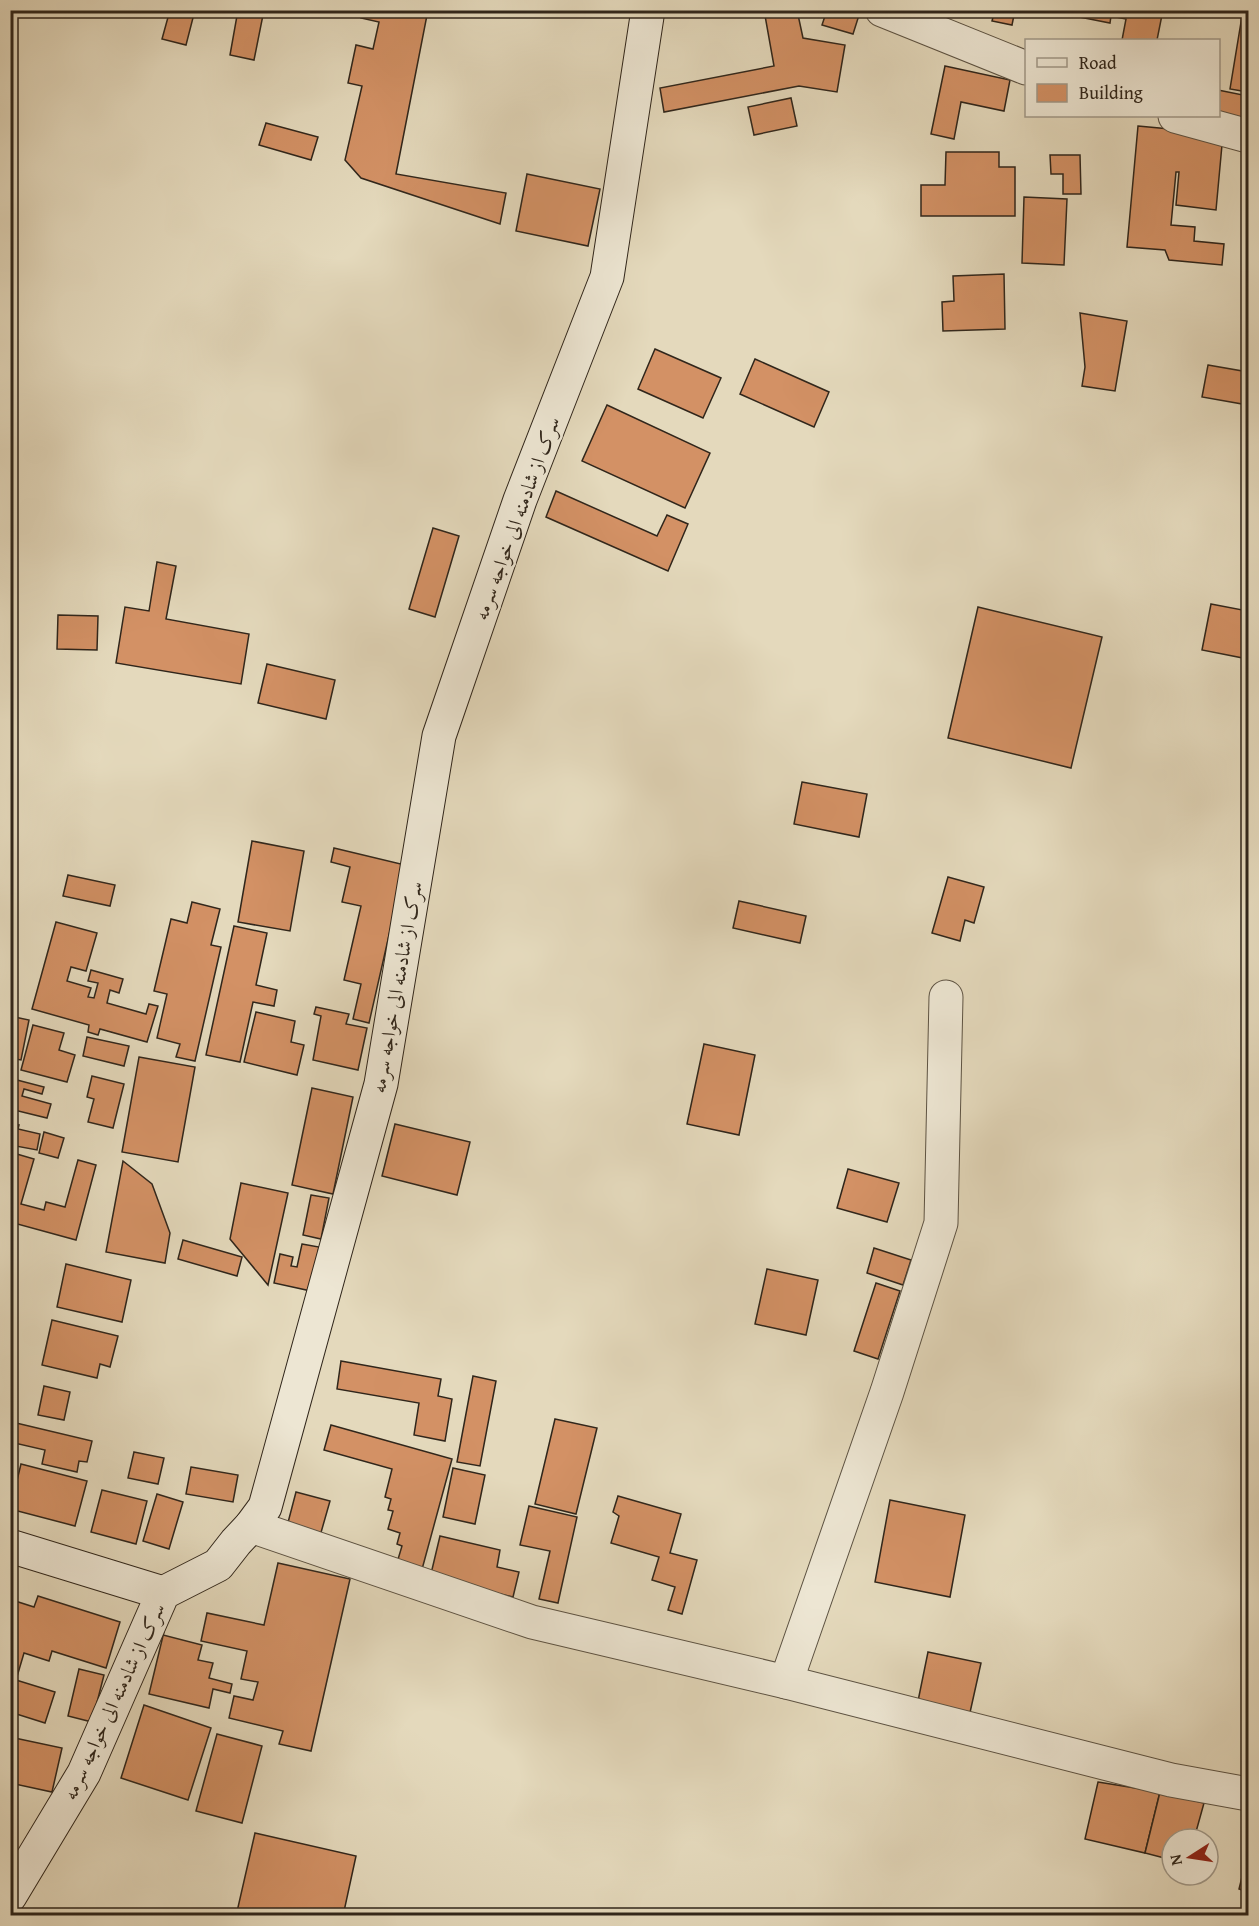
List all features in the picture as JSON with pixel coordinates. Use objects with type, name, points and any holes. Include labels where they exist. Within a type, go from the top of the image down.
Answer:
[{"type":"street","name":"سرک از شادمنه الی خواجه سرمه","points":[[10,1896],[84,1773],[163,1593],[218,1565],[265,1507],[381,1084],[439,736],[520,500],[607,277],[648,10]]},
{"type":"street","points":[[882,10],[1025,68]]},
{"type":"street","points":[[1179,117],[1248,136]]},
{"type":"street","points":[[786,1682],[887,1392],[941,1223],[946,997]]},
{"type":"street","points":[[251,1526],[532,1622],[786,1682],[1171,1780],[1248,1794]]},
{"type":"street","points":[[10,1546],[163,1593]]},
{"type":"building","points":[[170,10],[195,10],[186,45],[162,39]]},
{"type":"building","points":[[238,10],[264,10],[254,60],[230,55]]},
{"type":"building","points":[[363,10],[428,10],[396,174],[506,193],[500,224],[361,178],[345,160],[362,86],[348,83],[356,45],[373,49],[379,22],[361,18]]},
{"type":"building","points":[[764,10],[797,10],[803,38],[845,45],[837,92],[799,86],[664,112],[660,88],[774,66]]},
{"type":"building","points":[[827,10],[860,12],[853,34],[822,25]]},
{"type":"building","points":[[995,10],[1015,10],[1012,25],[992,21]]},
{"type":"building","points":[[1080,10],[1163,10],[1157,39],[1122,39],[1126,19],[1111,16],[1110,23],[1079,17]]},
{"type":"building","points":[[1243,10],[1248,10],[1248,92],[1230,89]]},
{"type":"building","points":[[945,66],[1010,80],[1004,111],[961,102],[954,139],[931,134]]},
{"type":"building","points":[[1220,90],[1248,96],[1248,121],[1220,115]]},
{"type":"building","points":[[791,98],[797,126],[754,135],[748,107]]},
{"type":"building","points":[[266,123],[318,137],[311,160],[259,145]]},
{"type":"building","points":[[1138,126],[1223,134],[1216,210],[1176,205],[1179,172],[1176,172],[1171,225],[1195,227],[1194,241],[1224,244],[1222,265],[1169,260],[1165,250],[1127,247]]},
{"type":"building","points":[[946,152],[999,152],[999,167],[1015,167],[1015,216],[921,216],[921,185],[945,185]]},
{"type":"building","points":[[1050,155],[1080,155],[1081,194],[1063,194],[1063,174],[1051,174]]},
{"type":"building","points":[[527,174],[600,189],[588,246],[516,231]]},
{"type":"building","points":[[1024,197],[1067,199],[1064,265],[1022,263]]},
{"type":"building","points":[[1004,274],[1005,329],[943,331],[942,302],[954,301],[953,276]]},
{"type":"building","points":[[1080,313],[1127,321],[1115,391],[1082,386],[1085,367]]},
{"type":"building","points":[[1248,340],[1248,362],[1243,361],[1245,341]]},
{"type":"building","points":[[655,349],[721,378],[703,418],[638,389]]},
{"type":"building","points":[[755,359],[829,392],[814,427],[740,394]]},
{"type":"building","points":[[1208,365],[1248,372],[1248,405],[1202,397]]},
{"type":"building","points":[[607,405],[710,453],[685,508],[582,461]]},
{"type":"building","points":[[556,491],[657,536],[667,515],[688,524],[668,571],[546,517]]},
{"type":"building","points":[[433,528],[459,536],[435,617],[409,609]]},
{"type":"building","points":[[157,562],[176,566],[166,619],[249,634],[241,684],[116,663],[125,607],[149,611]]},
{"type":"building","points":[[1211,604],[1248,611],[1248,659],[1202,650]]},
{"type":"building","points":[[978,607],[1102,637],[1071,768],[948,738]]},
{"type":"building","points":[[58,615],[98,616],[97,650],[57,649]]},
{"type":"building","points":[[267,664],[335,680],[326,719],[258,703]]},
{"type":"building","points":[[802,782],[867,794],[859,837],[794,824]]},
{"type":"building","points":[[252,841],[304,851],[290,931],[238,922]]},
{"type":"building","points":[[334,848],[405,865],[369,1023],[353,1019],[361,984],[344,980],[361,906],[342,902],[350,867],[331,862]]},
{"type":"building","points":[[68,875],[115,885],[110,906],[63,896]]},
{"type":"building","points":[[948,877],[984,887],[974,923],[965,920],[960,941],[932,933]]},
{"type":"building","points":[[739,901],[806,916],[800,943],[733,928]]},
{"type":"building","points":[[192,902],[220,909],[211,945],[221,947],[195,1061],[176,1057],[180,1044],[157,1038],[167,994],[154,991],[171,919],[187,923]]},
{"type":"building","points":[[56,922],[97,933],[86,971],[71,967],[67,981],[91,988],[88,997],[94,998],[98,983],[88,981],[91,970],[123,979],[119,993],[110,990],[107,1003],[146,1014],[149,1004],[158,1006],[147,1042],[100,1029],[98,1035],[88,1032],[89,1025],[32,1009]]},
{"type":"building","points":[[234,926],[267,933],[256,985],[277,990],[274,1006],[253,1002],[240,1062],[206,1055]]},
{"type":"building","points":[[316,1007],[349,1014],[346,1024],[367,1028],[358,1070],[313,1060],[321,1016],[314,1014]]},
{"type":"building","points":[[256,1012],[295,1021],[291,1042],[304,1045],[297,1075],[244,1062]]},
{"type":"building","points":[[10,1016],[29,1020],[21,1060],[10,1058]]},
{"type":"building","points":[[33,1025],[64,1033],[59,1050],[75,1055],[67,1082],[21,1070]]},
{"type":"building","points":[[87,1037],[129,1046],[124,1066],[83,1056]]},
{"type":"building","points":[[704,1044],[755,1055],[739,1135],[687,1124]]},
{"type":"building","points":[[139,1057],[195,1067],[178,1162],[122,1152]]},
{"type":"building","points":[[92,1076],[124,1084],[113,1128],[88,1122],[94,1099],[87,1097]]},
{"type":"building","points":[[17,1080],[44,1087],[42,1094],[24,1089],[22,1096],[51,1104],[47,1118],[10,1109]]},
{"type":"building","points":[[312,1088],[353,1097],[333,1194],[292,1185]]},
{"type":"building","points":[[10,1124],[19,1125],[18,1129],[40,1134],[37,1150],[10,1145]]},
{"type":"building","points":[[395,1124],[470,1142],[457,1195],[382,1176]]},
{"type":"building","points":[[44,1132],[64,1138],[58,1158],[39,1153]]},
{"type":"building","points":[[10,1152],[34,1159],[21,1204],[44,1210],[46,1202],[65,1207],[78,1160],[96,1165],[76,1240],[10,1222]]},
{"type":"building","points":[[123,1161],[152,1184],[170,1233],[165,1263],[106,1252]]},
{"type":"building","points":[[848,1169],[899,1183],[887,1222],[837,1208]]},
{"type":"building","points":[[241,1183],[288,1193],[268,1285],[230,1239]]},
{"type":"building","points":[[311,1195],[329,1198],[321,1239],[303,1235]]},
{"type":"building","points":[[183,1240],[242,1257],[237,1276],[178,1259]]},
{"type":"building","points":[[302,1244],[319,1247],[311,1291],[274,1283],[280,1254],[293,1257],[291,1266],[297,1267]]},
{"type":"building","points":[[874,1248],[911,1260],[903,1285],[867,1273]]},
{"type":"building","points":[[66,1264],[131,1280],[122,1322],[57,1307]]},
{"type":"building","points":[[767,1269],[818,1280],[806,1335],[755,1324]]},
{"type":"building","points":[[876,1283],[900,1291],[878,1359],[854,1351]]},
{"type":"building","points":[[52,1320],[118,1336],[110,1367],[100,1364],[97,1378],[42,1365]]},
{"type":"building","points":[[341,1361],[441,1379],[438,1396],[452,1399],[445,1441],[414,1435],[419,1403],[337,1389]]},
{"type":"building","points":[[473,1376],[496,1381],[480,1466],[457,1462]]},
{"type":"building","points":[[44,1386],[70,1392],[64,1420],[38,1415]]},
{"type":"building","points":[[555,1419],[597,1428],[576,1514],[535,1504]]},
{"type":"building","points":[[12,1422],[92,1441],[87,1462],[79,1461],[77,1472],[42,1464],[45,1450],[10,1442]]},
{"type":"building","points":[[331,1425],[452,1459],[421,1573],[396,1566],[402,1546],[397,1544],[400,1533],[388,1529],[393,1511],[388,1510],[391,1499],[385,1497],[392,1469],[324,1450]]},
{"type":"building","points":[[134,1452],[164,1458],[158,1484],[128,1478]]},
{"type":"building","points":[[21,1464],[87,1481],[75,1526],[10,1509]]},
{"type":"building","points":[[191,1467],[238,1475],[233,1502],[186,1494]]},
{"type":"building","points":[[453,1468],[485,1475],[475,1524],[443,1517]]},
{"type":"building","points":[[102,1490],[147,1501],[136,1544],[91,1532]]},
{"type":"building","points":[[296,1492],[330,1501],[318,1543],[285,1534]]},
{"type":"building","points":[[157,1494],[183,1502],[169,1549],[143,1541]]},
{"type":"building","points":[[618,1496],[681,1514],[670,1553],[697,1560],[682,1614],[668,1610],[675,1587],[652,1580],[659,1557],[611,1543],[619,1516],[613,1512]]},
{"type":"building","points":[[890,1500],[965,1515],[950,1597],[875,1582]]},
{"type":"building","points":[[529,1506],[577,1517],[558,1603],[539,1599],[550,1551],[520,1545]]},
{"type":"building","points":[[440,1536],[500,1550],[497,1567],[519,1572],[513,1597],[430,1578]]},
{"type":"building","points":[[278,1563],[350,1579],[311,1751],[279,1744],[283,1731],[229,1718],[234,1696],[253,1700],[258,1682],[241,1679],[247,1651],[201,1641],[207,1613],[264,1625]]},
{"type":"building","points":[[38,1596],[120,1622],[106,1668],[52,1651],[49,1661],[24,1653],[16,1680],[55,1692],[45,1723],[10,1712],[10,1604],[12,1600],[34,1607]]},
{"type":"building","points":[[163,1635],[202,1645],[198,1660],[213,1663],[209,1678],[232,1684],[230,1693],[213,1689],[209,1708],[149,1694]]},
{"type":"building","points":[[928,1652],[981,1663],[969,1717],[917,1706]]},
{"type":"building","points":[[79,1669],[104,1675],[92,1722],[68,1716]]},
{"type":"building","points":[[144,1705],[211,1728],[188,1800],[121,1778]]},
{"type":"building","points":[[217,1734],[262,1746],[242,1823],[196,1811]]},
{"type":"building","points":[[10,1737],[62,1748],[52,1792],[10,1783]]},
{"type":"building","points":[[1098,1782],[1160,1792],[1145,1853],[1085,1839]]},
{"type":"building","points":[[1160,1792],[1204,1803],[1197,1827],[1160,1827],[1160,1857],[1145,1853]]},
{"type":"building","points":[[255,1833],[356,1856],[343,1916],[236,1916]]},
{"type":"building","points":[[1248,1853],[1248,1892],[1239,1889]]}]
